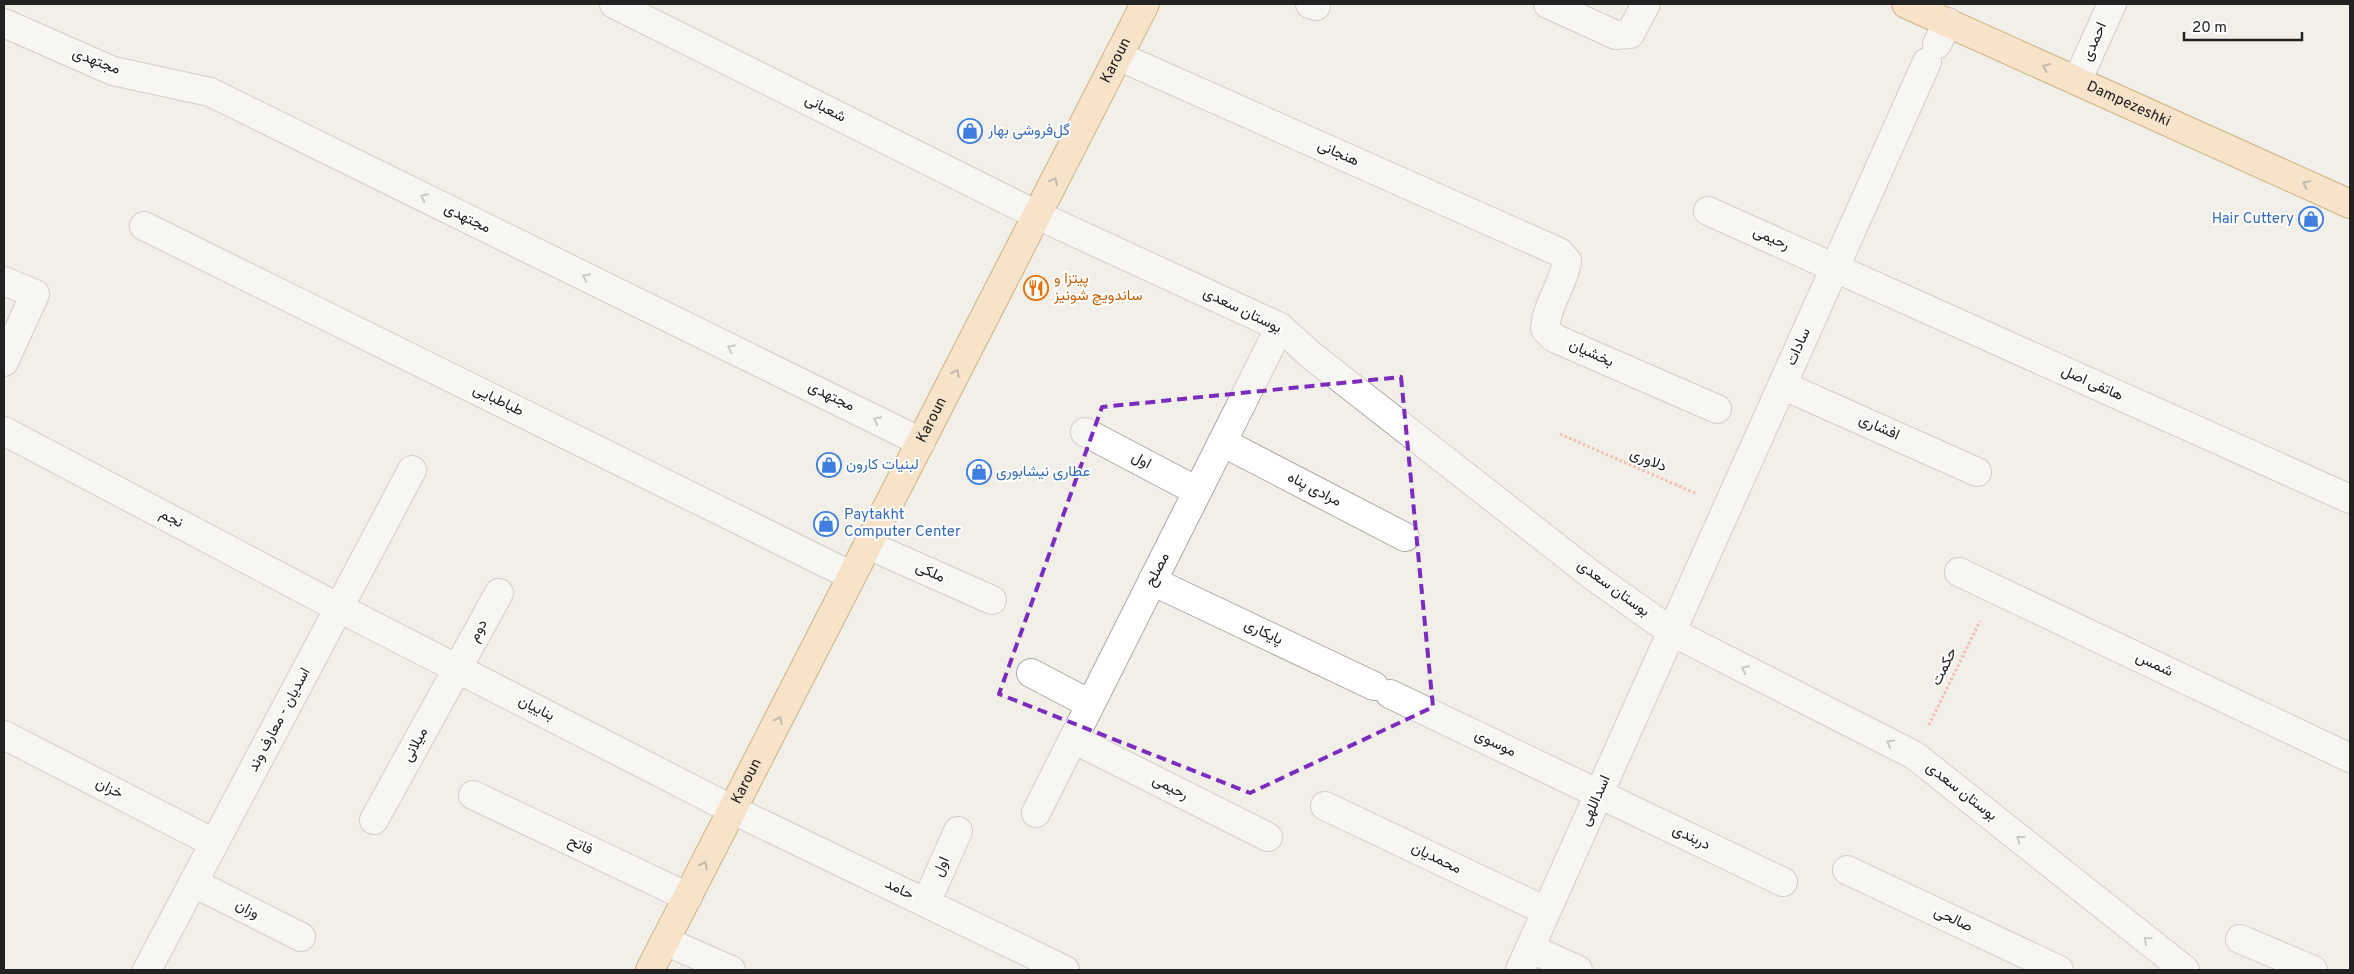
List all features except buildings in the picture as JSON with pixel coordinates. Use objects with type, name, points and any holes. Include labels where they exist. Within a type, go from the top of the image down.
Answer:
[{"type":"main road","name":"Karoun","points":[[650,970],[1145,4]]},
{"type":"main road","name":"Dampezeshki","points":[[1906,4],[1937,43],[2077,81],[2350,204]]},
{"type":"street","name":"شعبانی","points":[[614,4],[1037,215]]},
{"type":"street","points":[[1548,4],[1616,35],[1630,34],[1646,4]]},
{"type":"street","name":"احمدی","points":[[2077,81],[2112,4]]},
{"type":"street","name":"مجتهدی","points":[[4,23],[113,71],[210,92],[921,442]]},
{"type":"street","name":"سادات","points":[[1672,632],[1937,43]]},
{"type":"street","name":"هنجانی","points":[[1118,56],[1558,252]]},
{"type":"street","name":"رحیمی","points":[[1708,211],[1835,268]]},
{"type":"street","name":"بوستان سعدی","points":[[1037,215],[1280,327],[1312,356],[1586,570],[1672,632],[1914,755],[2186,970]]},
{"type":"street","name":"طباطبایی","points":[[144,226],[852,576]]},
{"type":"street","name":"بخشیان","points":[[1558,252],[1567,260],[1566,273],[1545,319],[1545,329],[1554,338],[1717,409]]},
{"type":"street","name":"هاتفی اصل","points":[[1835,268],[2350,499]]},
{"type":"street","points":[[4,281],[35,294],[4,362]]},
{"type":"street","name":"مصلح","points":[[1036,813],[1280,327]]},
{"type":"street","name":"افشاری","points":[[1782,385],[1977,472]]},
{"type":"street","name":"نجم","points":[[4,431],[339,608]]},
{"type":"street","name":"اول","points":[[1085,432],[1197,491]]},
{"type":"street","name":"مرادی پناه","points":[[1222,442],[1405,537]]},
{"type":"street","name":"اسدیان - معارف وند","points":[[147,970],[412,470]]},
{"type":"street","name":"ملکی","points":[[868,545],[992,600]]},
{"type":"street","name":"شمس","points":[[1959,572],[2350,758]]},
{"type":"street","name":"پایکاری","points":[[1152,581],[1382,690]]},
{"type":"street","name":"دوم","points":[[459,670],[499,592]]},
{"type":"street","name":"بناییان","points":[[339,608],[733,810]]},
{"type":"street","name":"اسداللهی","points":[[1525,959],[1672,632]]},
{"type":"street","name":"میلانی","points":[[374,820],[459,670]]},
{"type":"street","points":[[1031,673],[1090,704]]},
{"type":"street","name":"موسوی","points":[[1382,690],[1599,794]]},
{"type":"street","name":"خزان","points":[[4,735],[214,843]]},
{"type":"street","name":"رحیمی","points":[[1073,739],[1268,837]]},
{"type":"street","name":"دربندی","points":[[1599,794],[1783,882]]},
{"type":"street","name":"فاتح","points":[[473,795],[688,897]]},
{"type":"street","name":"محمدیان","points":[[1325,806],[1546,912]]},
{"type":"street","name":"حامد","points":[[733,810],[1065,970]]},
{"type":"street","name":"اول","points":[[926,903],[958,830]]},
{"type":"street","name":"صالحی","points":[[1848,870],[2059,970]]},
{"type":"street","name":"وزان","points":[[194,883],[301,937]]},
{"type":"street","points":[[2240,939],[2313,970]]},
{"type":"street","points":[[665,941],[731,970]]},
{"type":"street","points":[[1525,959],[1578,970]]},
{"type":"path","name":"دلاوری","points":[[1560,434],[1727,507]]},
{"type":"path","name":"حکمت","points":[[1914,755],[1995,589]]},
{"type":"highlighted area","points":[[1401,377],[1433,707],[1250,793],[999,694],[1102,407]]},
{"type":"place","name":"گل‌فروشی بهار","points":[[970,131]]},
{"type":"place","name":"Hair Cuttery","points":[[2311,219]]},
{"type":"place","name":"پیتزا و ساندویچ شونیز","points":[[1036,288]]},
{"type":"place","name":"لبنیات کارون","points":[[829,465]]},
{"type":"place","name":"عطاری نیشابوری","points":[[979,472]]},
{"type":"place","name":"Paytakht Computer Center","points":[[826,524]]}]
